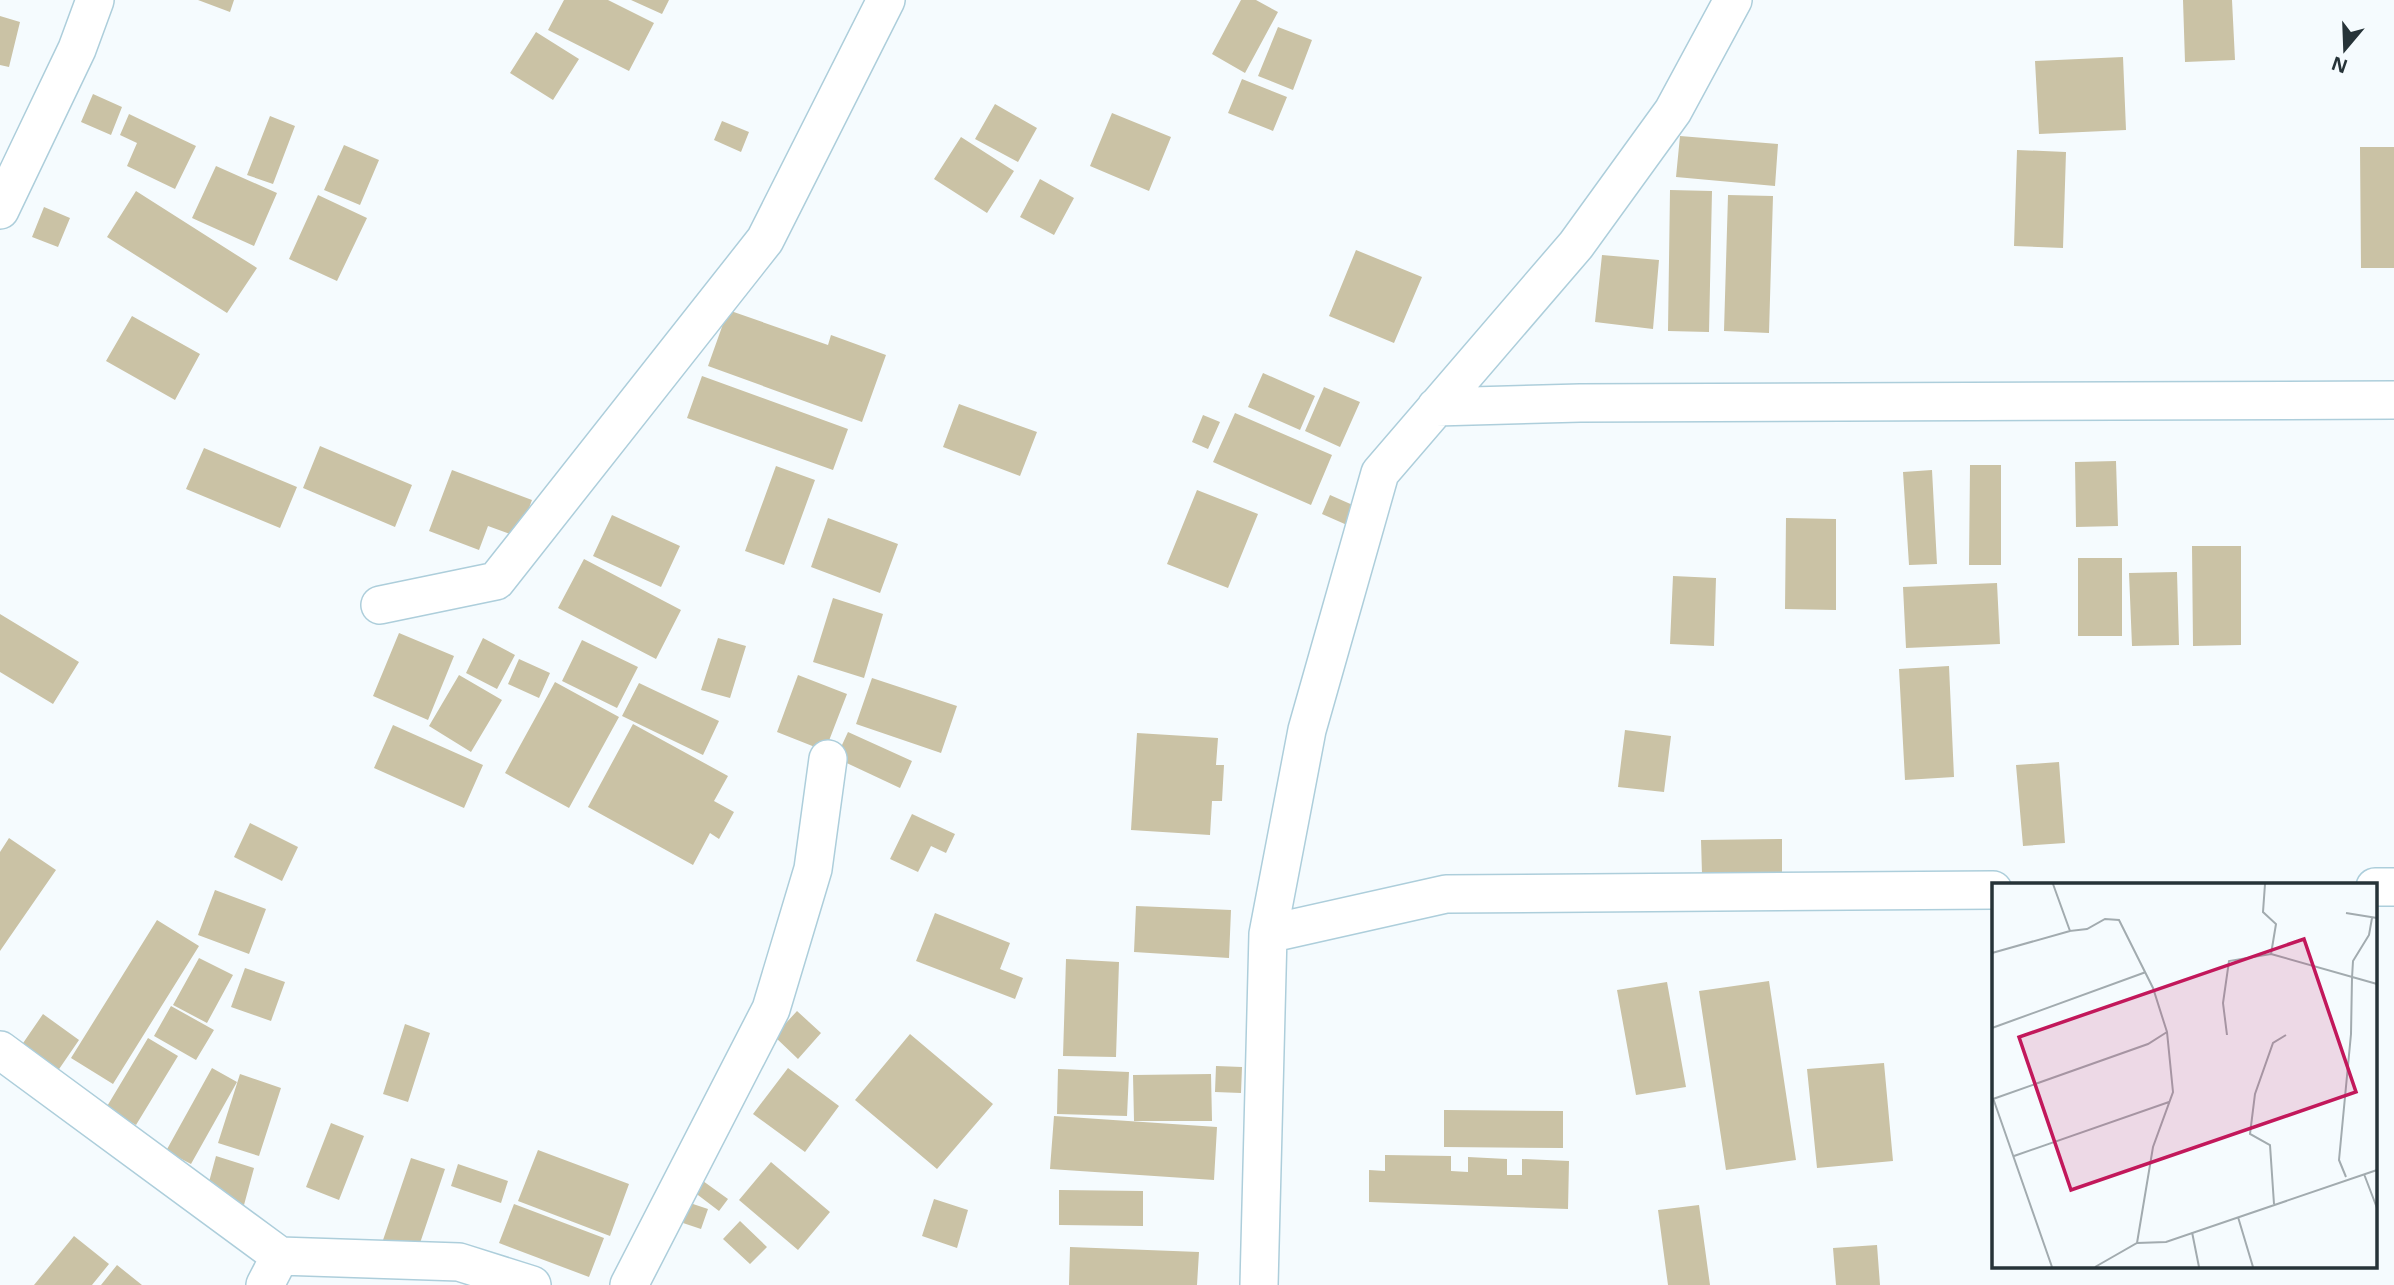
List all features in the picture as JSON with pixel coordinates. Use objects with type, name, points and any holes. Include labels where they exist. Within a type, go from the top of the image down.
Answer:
[{"type":"street","points":[[0,210],[77,49],[95,0]]},
{"type":"street","points":[[380,605],[496,581],[765,240],[886,0]]},
{"type":"street","points":[[1259,1285],[1268,934],[1307,730],[1380,473],[1584,234],[1673,111],[1733,0]]},
{"type":"street","points":[[1436,407],[1580,403],[2394,400]]},
{"type":"street","points":[[629,1285],[771,1009],[813,869],[828,759]]},
{"type":"street","points":[[2376,887],[2394,887]]},
{"type":"street","points":[[1268,934],[1446,894],[1992,890]]},
{"type":"street","points":[[0,1050],[273,1271],[459,1262],[532,1285]]},
{"type":"building","points":[[198,0],[234,0],[230,12]]},
{"type":"building","points":[[564,0],[608,0],[654,23],[629,71],[548,30]]},
{"type":"building","points":[[631,0],[669,0],[662,14]]},
{"type":"building","points":[[1241,0],[1256,0],[1278,12],[1245,73],[1212,54]]},
{"type":"building","points":[[2183,0],[2232,0],[2235,60],[2185,62]]},
{"type":"building","points":[[0,16],[20,22],[9,67],[0,65]]},
{"type":"building","points":[[1278,27],[1312,40],[1293,90],[1258,76]]},
{"type":"building","points":[[536,32],[579,59],[553,100],[510,73]]},
{"type":"building","points":[[2123,57],[2126,130],[2039,134],[2035,61]]},
{"type":"building","points":[[1242,79],[1287,97],[1273,131],[1228,113]]},
{"type":"building","points":[[93,94],[122,107],[111,135],[81,122]]},
{"type":"building","points":[[995,104],[1037,128],[1018,162],[975,139]]},
{"type":"building","points":[[1112,113],[1171,137],[1149,191],[1090,166]]},
{"type":"building","points":[[129,114],[196,146],[175,189],[127,166],[137,143],[120,135]]},
{"type":"building","points":[[270,116],[295,126],[273,184],[247,175]]},
{"type":"building","points":[[722,121],[749,132],[741,152],[714,140]]},
{"type":"building","points":[[1680,136],[1778,144],[1775,186],[1676,177]]},
{"type":"building","points":[[961,137],[1014,171],[987,213],[934,179]]},
{"type":"building","points":[[344,145],[379,160],[360,205],[324,190]]},
{"type":"building","points":[[2360,147],[2394,147],[2394,268],[2361,268]]},
{"type":"building","points":[[2017,150],[2066,152],[2063,248],[2014,246]]},
{"type":"building","points":[[216,166],[277,193],[254,246],[192,218]]},
{"type":"building","points":[[1040,179],[1074,198],[1054,235],[1020,217]]},
{"type":"building","points":[[1670,190],[1712,191],[1709,332],[1668,331]]},
{"type":"building","points":[[136,191],[257,268],[227,313],[107,237]]},
{"type":"building","points":[[318,195],[367,218],[337,281],[289,259]]},
{"type":"building","points":[[1728,195],[1773,196],[1769,333],[1724,331]]},
{"type":"building","points":[[44,207],[70,218],[58,247],[32,237]]},
{"type":"building","points":[[1356,250],[1422,277],[1394,343],[1329,316]]},
{"type":"building","points":[[1602,255],[1659,260],[1653,329],[1595,322]]},
{"type":"building","points":[[728,310],[828,345],[831,335],[886,355],[862,422],[708,366]]},
{"type":"building","points":[[132,316],[200,354],[175,400],[106,361]]},
{"type":"building","points":[[1263,373],[1315,396],[1300,430],[1248,407]]},
{"type":"building","points":[[702,376],[848,429],[833,470],[687,418]]},
{"type":"building","points":[[1324,387],[1360,402],[1340,447],[1305,431]]},
{"type":"building","points":[[959,404],[1037,432],[1020,476],[943,447]]},
{"type":"building","points":[[1235,413],[1332,455],[1311,505],[1213,462]]},
{"type":"building","points":[[1203,415],[1220,422],[1208,449],[1192,442]]},
{"type":"building","points":[[320,446],[412,485],[395,527],[303,488]]},
{"type":"building","points":[[204,448],[297,487],[280,528],[186,489]]},
{"type":"building","points":[[2116,461],[2118,526],[2076,527],[2075,462]]},
{"type":"building","points":[[1970,465],[2001,465],[2001,565],[1969,565]]},
{"type":"building","points":[[776,466],[815,480],[784,565],[745,551]]},
{"type":"building","points":[[452,470],[532,500],[518,537],[488,526],[479,550],[429,531]]},
{"type":"building","points":[[1932,470],[1937,564],[1909,565],[1903,472]]},
{"type":"building","points":[[1197,490],[1258,514],[1228,588],[1167,564]]},
{"type":"building","points":[[1330,495],[1355,506],[1347,525],[1322,514]]},
{"type":"building","points":[[612,515],[680,546],[661,587],[593,556]]},
{"type":"building","points":[[828,518],[898,544],[880,593],[811,567]]},
{"type":"building","points":[[1786,518],[1836,519],[1836,610],[1785,609]]},
{"type":"building","points":[[2192,546],[2241,546],[2241,645],[2193,646]]},
{"type":"building","points":[[2078,558],[2122,558],[2122,636],[2078,636]]},
{"type":"building","points":[[584,559],[681,610],[656,659],[558,608]]},
{"type":"building","points":[[2177,572],[2179,645],[2132,646],[2129,573]]},
{"type":"building","points":[[1673,576],[1716,578],[1714,646],[1670,644]]},
{"type":"building","points":[[1997,583],[2000,644],[1906,648],[1903,587]]},
{"type":"building","points":[[833,598],[883,614],[864,678],[813,662]]},
{"type":"building","points":[[0,614],[79,662],[53,704],[0,672]]},
{"type":"building","points":[[399,633],[454,656],[428,720],[373,696]]},
{"type":"building","points":[[483,638],[515,655],[497,689],[466,673]]},
{"type":"building","points":[[718,638],[746,646],[730,698],[701,690]]},
{"type":"building","points":[[582,640],[638,667],[617,708],[562,681]]},
{"type":"building","points":[[519,659],[550,673],[539,698],[508,684]]},
{"type":"building","points":[[1949,666],[1954,777],[1905,780],[1899,669]]},
{"type":"building","points":[[459,675],[502,700],[471,752],[429,726]]},
{"type":"building","points":[[798,675],[847,694],[825,751],[777,732]]},
{"type":"building","points":[[872,678],[957,706],[941,753],[856,724]]},
{"type":"building","points":[[555,682],[619,717],[569,808],[505,773]]},
{"type":"building","points":[[639,683],[719,721],[703,755],[622,716]]},
{"type":"building","points":[[633,724],[728,776],[714,801],[734,812],[719,839],[710,833],[693,865],[588,807]]},
{"type":"building","points":[[393,725],[483,765],[464,808],[374,768]]},
{"type":"building","points":[[1625,730],[1671,736],[1664,792],[1618,787]]},
{"type":"building","points":[[848,732],[912,761],[900,788],[836,758]]},
{"type":"building","points":[[1137,733],[1218,738],[1216,765],[1224,765],[1222,801],[1212,801],[1210,835],[1131,830]]},
{"type":"building","points":[[2059,762],[2065,843],[2023,846],[2016,765]]},
{"type":"building","points":[[912,814],[955,834],[946,853],[931,846],[918,872],[890,859]]},
{"type":"building","points":[[250,823],[298,847],[282,881],[234,857]]},
{"type":"building","points":[[9,838],[56,870],[0,951],[0,852]]},
{"type":"building","points":[[1782,839],[1782,874],[1702,874],[1701,840]]},
{"type":"building","points":[[215,890],[266,909],[249,954],[198,935]]},
{"type":"building","points":[[1136,906],[1231,910],[1229,958],[1134,952]]},
{"type":"building","points":[[935,913],[1010,943],[1000,969],[1023,978],[1015,999],[916,961]]},
{"type":"building","points":[[157,920],[199,946],[113,1084],[71,1058]]},
{"type":"building","points":[[199,958],[233,975],[207,1023],[173,1005]]},
{"type":"building","points":[[1066,959],[1119,962],[1116,1057],[1063,1056]]},
{"type":"building","points":[[245,968],[285,982],[271,1021],[231,1007]]},
{"type":"building","points":[[1769,981],[1796,1160],[1726,1170],[1699,991]]},
{"type":"building","points":[[1667,982],[1686,1087],[1636,1095],[1617,990]]},
{"type":"building","points":[[171,1006],[214,1030],[196,1060],[154,1036]]},
{"type":"building","points":[[797,1011],[821,1033],[798,1059],[774,1036]]},
{"type":"building","points":[[43,1014],[79,1040],[55,1075],[19,1049]]},
{"type":"building","points":[[405,1024],[430,1033],[408,1102],[383,1094]]},
{"type":"building","points":[[910,1034],[993,1104],[937,1169],[855,1100]]},
{"type":"building","points":[[148,1038],[178,1056],[136,1125],[106,1108]]},
{"type":"building","points":[[1884,1063],[1893,1161],[1817,1168],[1807,1069]]},
{"type":"building","points":[[1216,1066],[1242,1067],[1241,1093],[1215,1092]]},
{"type":"building","points":[[212,1068],[237,1082],[191,1164],[166,1151]]},
{"type":"building","points":[[788,1068],[839,1106],[805,1152],[753,1114]]},
{"type":"building","points":[[1058,1069],[1129,1072],[1127,1116],[1057,1114]]},
{"type":"building","points":[[240,1074],[281,1088],[259,1156],[218,1143]]},
{"type":"building","points":[[1211,1074],[1212,1121],[1134,1121],[1133,1075]]},
{"type":"building","points":[[1444,1110],[1563,1111],[1563,1148],[1444,1147]]},
{"type":"building","points":[[1054,1116],[1217,1127],[1214,1180],[1050,1169]]},
{"type":"building","points":[[331,1123],[364,1136],[339,1200],[306,1187]]},
{"type":"building","points":[[538,1150],[629,1184],[610,1236],[518,1201]]},
{"type":"building","points":[[1385,1155],[1451,1156],[1451,1171],[1468,1172],[1468,1157],[1507,1159],[1507,1175],[1522,1175],[1522,1159],[1569,1161],[1568,1209],[1369,1202],[1369,1170],[1385,1171]]},
{"type":"building","points":[[216,1156],[254,1168],[244,1205],[206,1193]]},
{"type":"building","points":[[411,1158],[445,1169],[417,1252],[383,1240]]},
{"type":"building","points":[[771,1162],[830,1212],[798,1250],[739,1200]]},
{"type":"building","points":[[458,1164],[508,1181],[501,1203],[451,1186]]},
{"type":"building","points":[[703,1181],[728,1199],[719,1211],[694,1192]]},
{"type":"building","points":[[1059,1190],[1143,1191],[1143,1226],[1059,1225]]},
{"type":"building","points":[[934,1199],[968,1210],[957,1248],[922,1236]]},
{"type":"building","points":[[690,1203],[708,1209],[701,1229],[683,1223]]},
{"type":"building","points":[[514,1204],[604,1238],[589,1277],[499,1243]]},
{"type":"building","points":[[1699,1205],[1710,1285],[1668,1285],[1658,1210]]},
{"type":"building","points":[[740,1221],[767,1247],[750,1264],[723,1239]]},
{"type":"building","points":[[74,1236],[109,1264],[92,1285],[34,1285]]},
{"type":"building","points":[[1877,1245],[1880,1285],[1836,1285],[1833,1248]]},
{"type":"building","points":[[1070,1247],[1199,1252],[1197,1285],[1069,1285]]},
{"type":"building","points":[[117,1265],[142,1285],[101,1285]]}]
